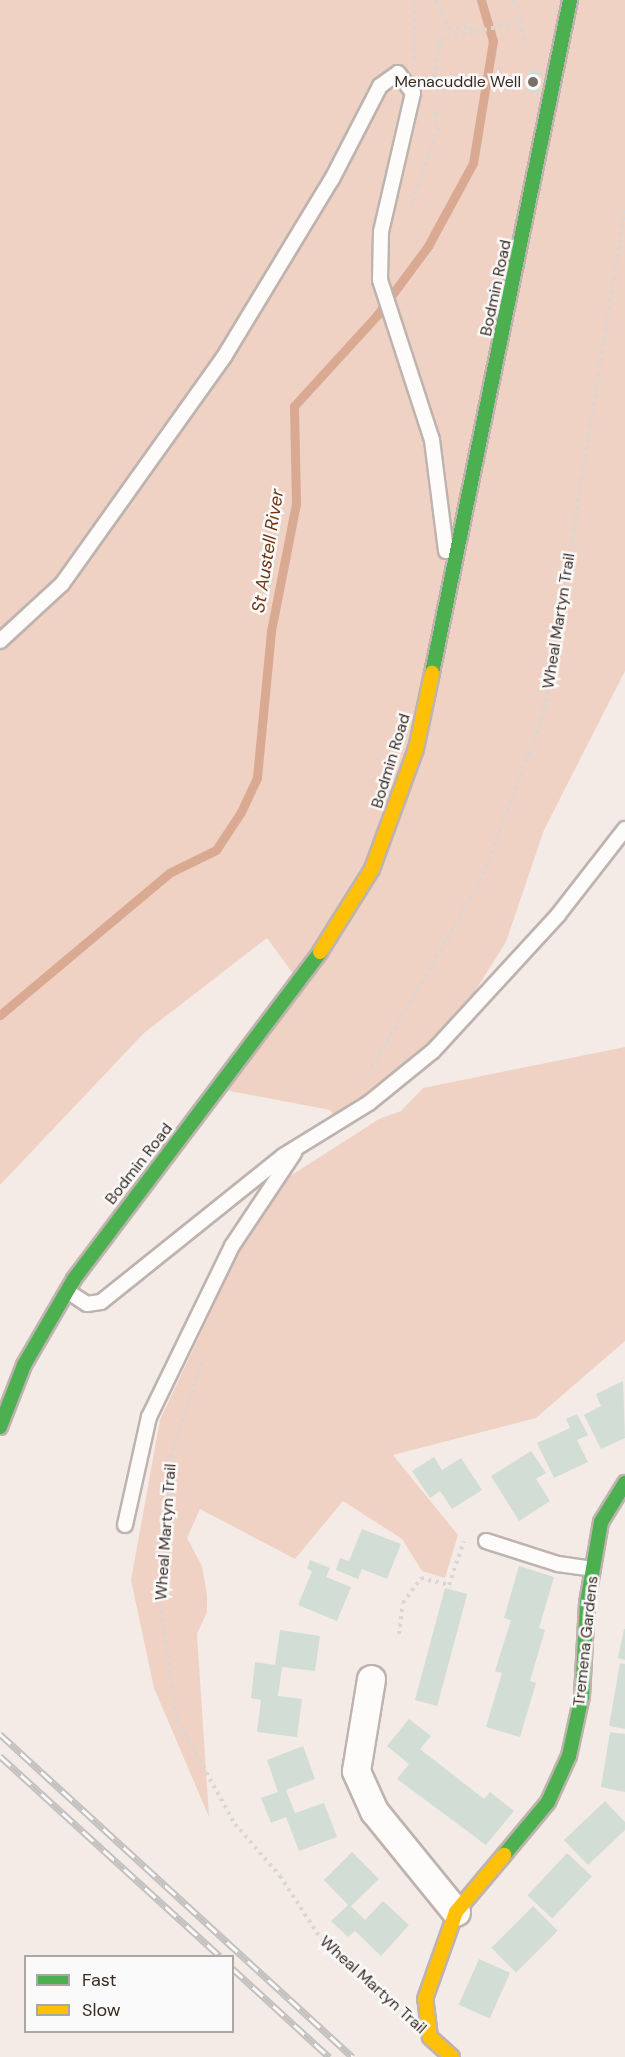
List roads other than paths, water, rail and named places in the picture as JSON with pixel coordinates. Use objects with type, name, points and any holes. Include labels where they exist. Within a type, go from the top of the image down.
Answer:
[{"type":"main road","name":"Bodmin Road","points":[[0,1427],[24,1365],[67,1291],[306,974],[372,869],[416,749],[570,0]]},
{"type":"main road","name":"Tremena Gardens","points":[[452,2057],[430,2037],[425,1999],[456,1912],[548,1802],[568,1756],[582,1696],[593,1569],[602,1522],[625,1483]]},
{"type":"street","points":[[370,1679],[356,1771],[374,1811],[456,1912]]},
{"type":"lane","points":[[0,641],[62,584],[224,357],[333,179],[380,86],[398,73],[413,93],[381,232],[380,280],[432,440],[450,585]]},
{"type":"lane","points":[[67,1291],[87,1304],[101,1302],[298,1148],[369,1103],[433,1051],[558,915],[625,829]]},
{"type":"lane","points":[[125,1524],[149,1417],[232,1246],[298,1148]]},
{"type":"lane","points":[[486,1541],[558,1564],[593,1569]]},
{"type":"waterway","name":"St Austell River","points":[[0,1015],[169,873],[216,850],[241,812],[257,777],[271,631],[296,503],[294,406],[377,315],[428,246],[473,163],[493,41],[481,0]]},
{"type":"railway","points":[[0,1734],[353,2057]]},
{"type":"railway","points":[[0,1756],[219,1955]]},
{"type":"railway","points":[[234,1970],[329,2057]]},
{"type":"place","name":"Menacuddle Well","points":[[533,82]]}]
